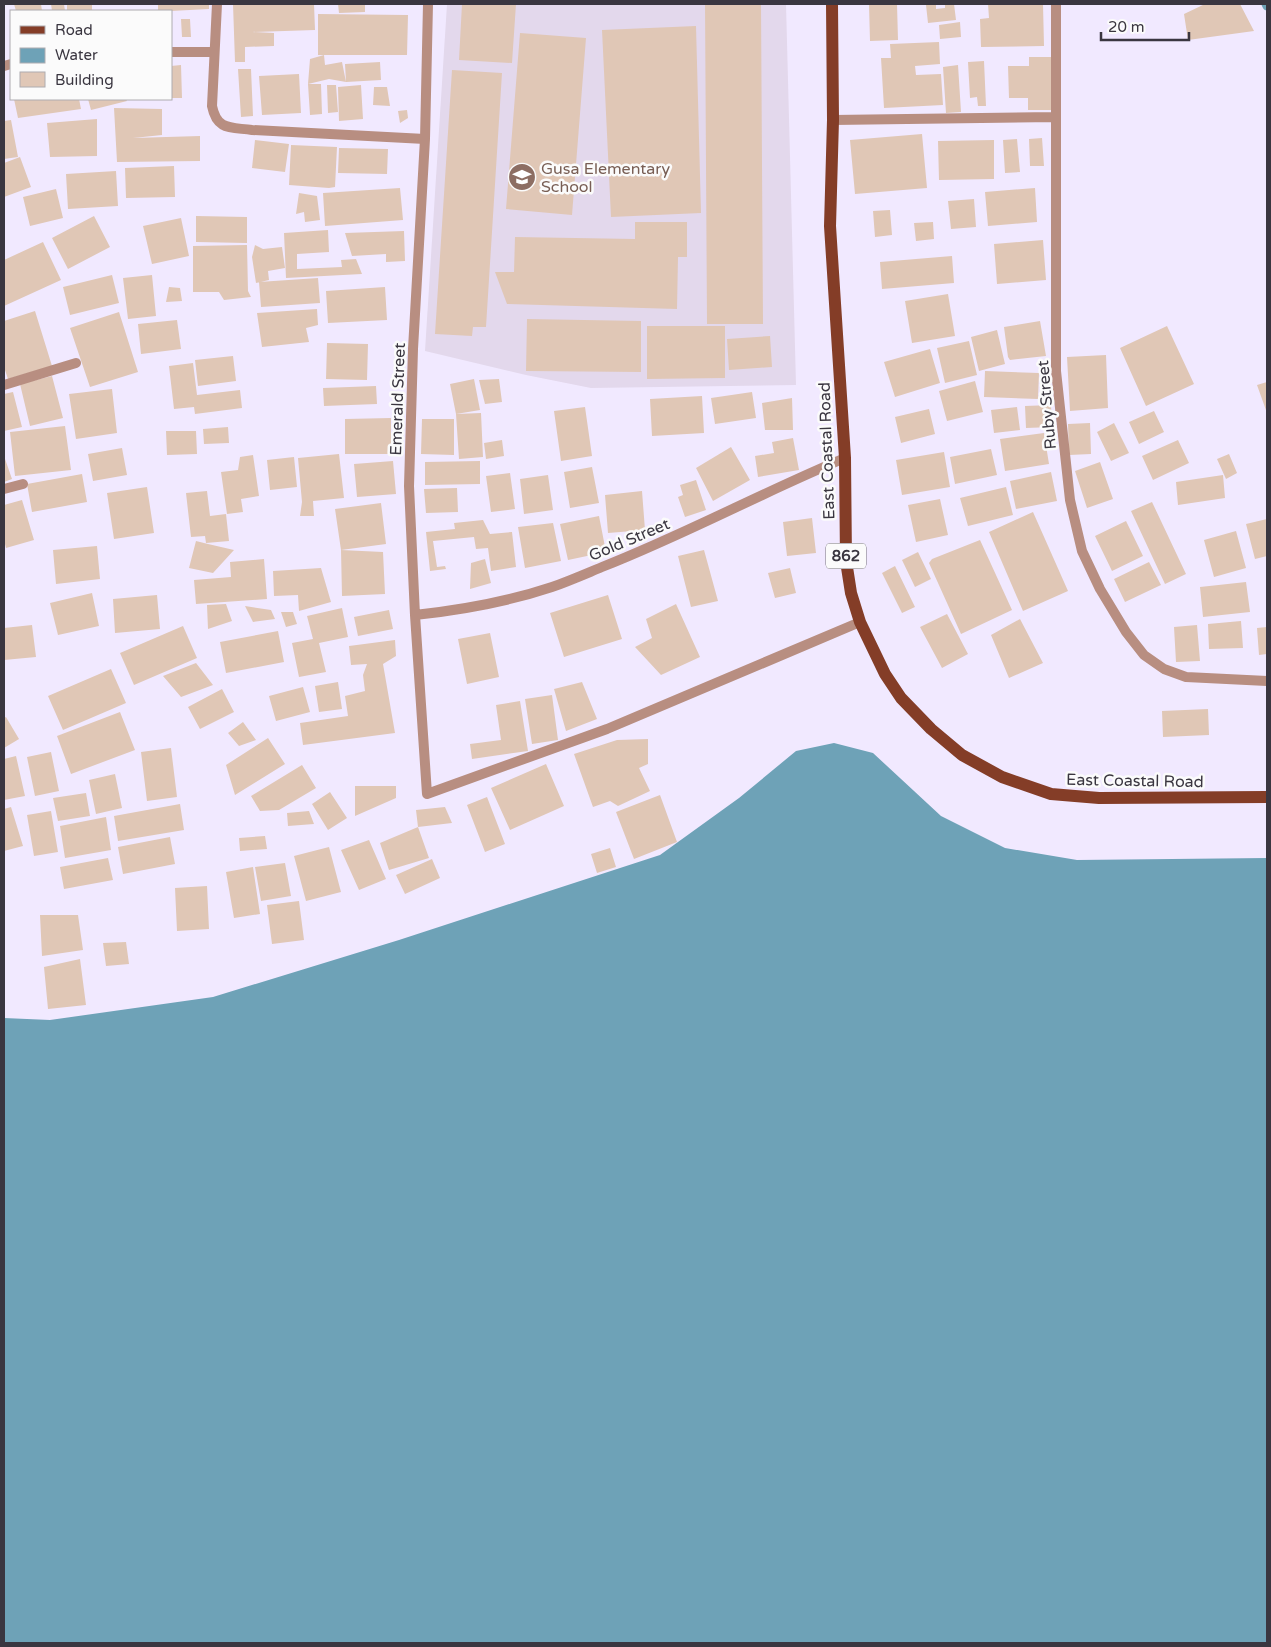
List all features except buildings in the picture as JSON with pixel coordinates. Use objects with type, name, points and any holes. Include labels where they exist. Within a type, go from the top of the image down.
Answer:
[{"type":"main road","name":"East Coastal Road","points":[[832,4],[833,120],[830,226],[845,458],[846,561],[851,593],[860,622],[885,674],[901,698],[962,755],[1002,777],[1051,794],[1099,798],[1267,797]]},
{"type":"street","points":[[217,4],[212,106],[214,117],[220,124],[227,127],[252,130],[425,139]]},
{"type":"street","name":"Emerald Street","points":[[428,4],[425,139],[413,349],[410,486],[415,615],[427,794],[607,728],[860,622]]},
{"type":"street","name":"Ruby Street","points":[[1056,4],[1056,371],[1070,500],[1082,550],[1100,589],[1126,632],[1144,656],[1164,669],[1186,677],[1267,681]]},
{"type":"street","points":[[172,52],[214,52]]},
{"type":"street","points":[[833,120],[1055,117]]},
{"type":"street","points":[[4,385],[76,364]]},
{"type":"street","name":"Gold Street","points":[[415,615],[462,610],[506,600],[553,586],[642,551],[845,458]]},
{"type":"street","points":[[4,489],[23,484]]},
{"type":"shaded area","points":[[447,4],[786,4],[796,385],[591,388],[425,351]]},
{"type":"water","points":[[834,743],[873,753],[941,816],[1005,848],[1077,860],[1267,858],[1267,1643],[4,1643],[4,1018],[50,1020],[213,997],[399,940],[660,855],[739,798],[796,751]]},
{"type":"place","name":"Gusa Elementary School","points":[[522,177]]}]
